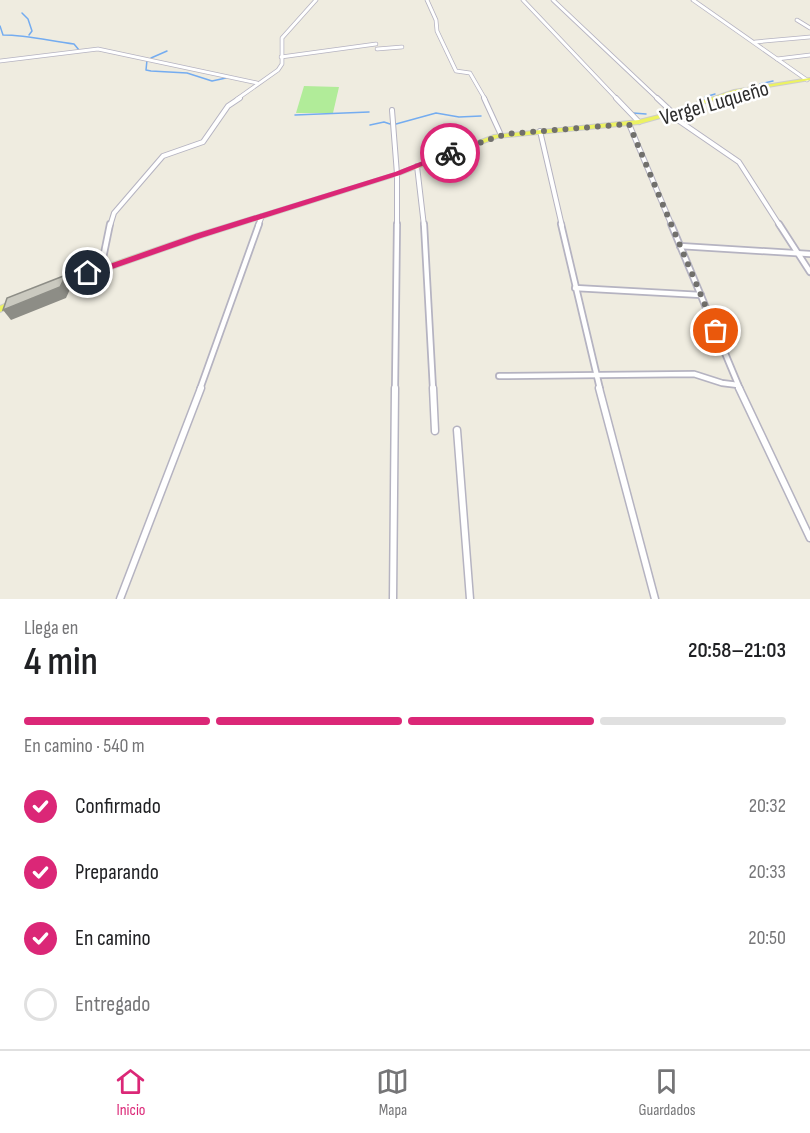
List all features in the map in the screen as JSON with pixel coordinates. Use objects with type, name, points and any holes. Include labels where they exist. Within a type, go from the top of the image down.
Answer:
[{"type":"main road","name":"Vergel Luqueño","points":[[48,289],[102,268],[398,174],[501,135],[629,124],[671,114],[745,89],[807,79]]},
{"type":"main road","points":[[0,309],[21,300]]},
{"type":"street","points":[[102,268],[110,224],[121,202],[163,156],[203,142],[228,106],[278,70],[282,64],[282,38],[316,0]]},
{"type":"street","points":[[428,0],[436,20],[437,31],[456,71],[470,73],[492,111],[501,135]]},
{"type":"street","points":[[523,0],[639,122]]},
{"type":"street","points":[[553,0],[671,114],[739,162],[810,272]]},
{"type":"street","points":[[693,0],[807,79]]},
{"type":"street","points":[[797,20],[810,27]]},
{"type":"street","points":[[754,42],[810,37]]},
{"type":"street","points":[[281,57],[376,44]]},
{"type":"street","points":[[377,49],[402,47]]},
{"type":"street","points":[[0,61],[98,49],[258,83]]},
{"type":"street","points":[[777,59],[810,55]]},
{"type":"street","points":[[392,111],[398,174],[393,599]]},
{"type":"street","points":[[629,124],[738,385],[810,538]]},
{"type":"street","points":[[540,131],[596,375],[655,599]]},
{"type":"street","points":[[417,166],[425,231],[435,431]]},
{"type":"street","points":[[120,599],[210,363],[262,216]]},
{"type":"street","points":[[680,246],[810,254]]},
{"type":"street","points":[[575,288],[701,295]]},
{"type":"street","points":[[499,376],[694,374],[722,383],[738,385]]},
{"type":"street","points":[[457,430],[470,599]]},
{"type":"green space","points":[[304,86],[339,87],[333,113],[296,113]]},
{"type":"building","points":[[66,275],[60,287],[3,310],[7,298]]},
{"type":"waterway","points":[[22,13],[28,19],[32,31],[29,35]]},
{"type":"waterway","points":[[0,26],[3,35],[74,44],[79,50]]},
{"type":"waterway","points":[[151,58],[167,51]]},
{"type":"waterway","points":[[147,60],[146,70],[187,73],[212,81],[226,78]]},
{"type":"waterway","points":[[760,84],[773,81]]},
{"type":"waterway","points":[[705,97],[715,94]]},
{"type":"waterway","points":[[295,115],[369,112]]},
{"type":"waterway","points":[[396,124],[436,113],[459,117],[481,116]]},
{"type":"waterway","points":[[633,113],[646,114]]},
{"type":"waterway","points":[[370,125],[384,122],[390,124]]},
{"type":"way so far","points":[[450,153],[506,134],[629,124],[716,331]]},
{"type":"route","points":[[88,273],[398,174],[450,153]]}]
